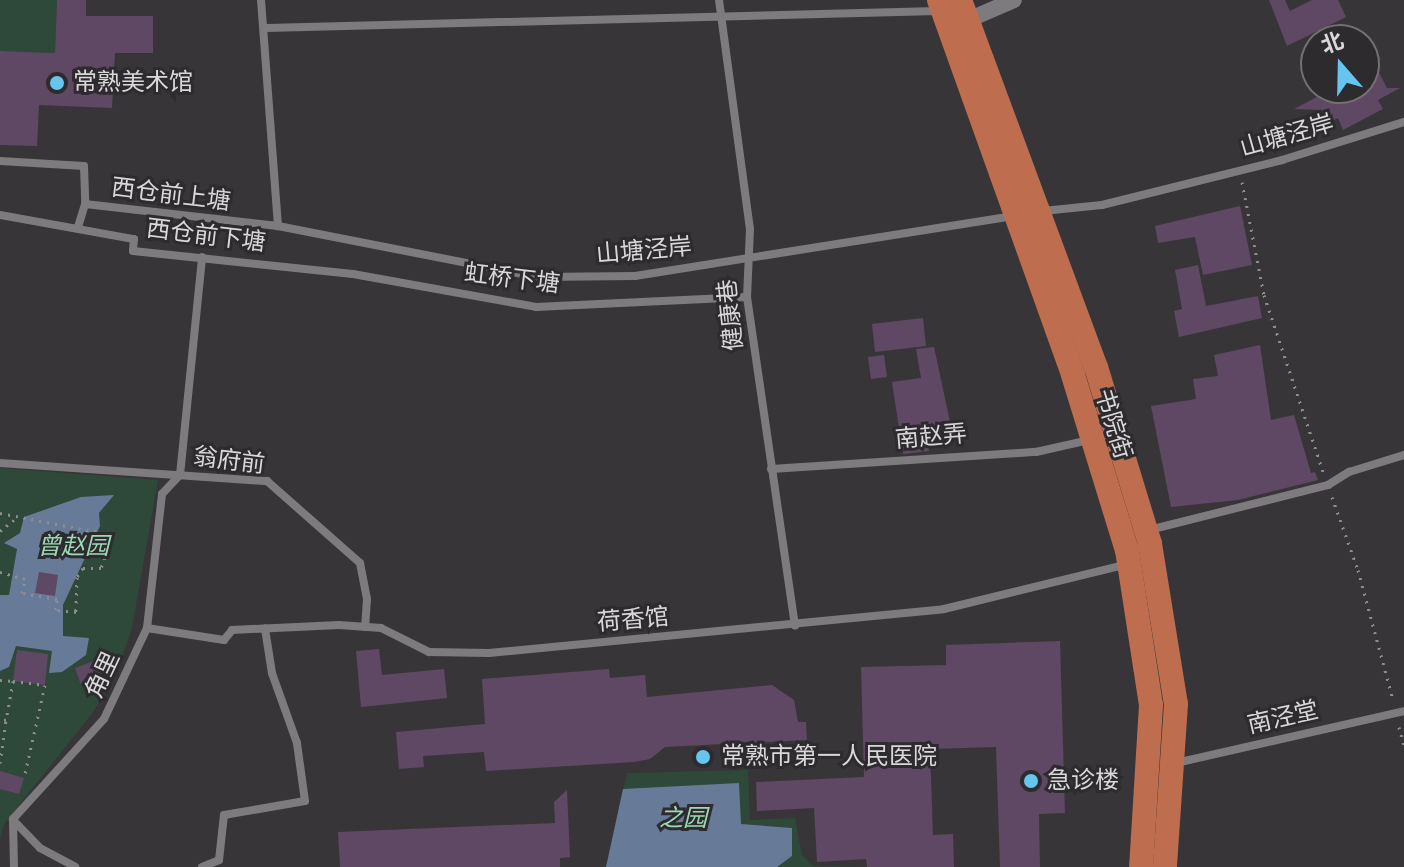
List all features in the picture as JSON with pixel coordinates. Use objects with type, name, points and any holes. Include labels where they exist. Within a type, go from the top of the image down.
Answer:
[{"type":"main road","name":"书院街","points":[[952,8],[1027,214],[1129,564],[1151,705],[1141,867]]},
{"type":"main road","name":"书院街","points":[[1027,214],[1096,367],[1146,531],[1176,704],[1165,867]]},
{"type":"street","points":[[952,8],[1014,0]]},
{"type":"lane","points":[[261,0],[267,28],[278,226]]},
{"type":"lane","name":"健康巷","points":[[719,0],[750,229],[747,297],[795,626]]},
{"type":"lane","points":[[267,28],[952,8]]},
{"type":"lane","name":"山塘泾岸","points":[[278,226],[537,277],[635,276],[1102,205],[1240,170],[1404,122]]},
{"type":"lane","name":"西仓前上塘","points":[[0,161],[84,166],[85,204],[278,226]]},
{"type":"lane","points":[[78,227],[85,204]]},
{"type":"lane","name":"西仓前下塘","points":[[0,215],[134,239],[133,251],[273,264]]},
{"type":"lane","points":[[180,475],[202,257]]},
{"type":"lane","name":"虹桥下塘","points":[[273,264],[536,307],[747,297]]},
{"type":"lane","name":"南赵弄","points":[[771,469],[1036,452],[1092,439]]},
{"type":"lane","points":[[1146,531],[1328,485],[1349,472],[1404,455]]},
{"type":"lane","name":"翁府前","points":[[0,463],[267,481],[313,518],[360,563],[367,599],[365,627]]},
{"type":"lane","name":"角里","points":[[13,819],[104,719],[147,628],[162,494],[180,475]]},
{"type":"lane","name":"荷香馆","points":[[147,628],[224,640],[232,630],[381,628],[429,652],[489,653],[795,626],[944,609],[1129,564]]},
{"type":"lane","points":[[202,867],[219,860],[224,815],[305,801],[297,743],[272,673],[265,629]]},
{"type":"lane","name":"南泾堂","points":[[1172,764],[1400,712]]},
{"type":"lane","points":[[13,819],[14,866]]},
{"type":"lane","points":[[13,819],[40,848],[75,867]]},
{"type":"path","points":[[1240,170],[1264,295],[1358,570],[1400,712],[1404,746]]},
{"type":"path","points":[[0,513],[23,521],[113,535],[101,568],[83,568],[74,590],[76,612],[56,610],[57,599],[22,593],[25,579],[0,572]]},
{"type":"path","points":[[0,531],[15,519]]},
{"type":"path","points":[[0,680],[45,685],[24,778]]},
{"type":"path","points":[[0,763],[13,681]]},
{"type":"path","points":[[0,719],[6,720]]},
{"type":"green space","points":[[0,0],[57,0],[55,53],[0,51]]},
{"type":"green space","name":"曾赵园","points":[[0,468],[158,480],[132,628],[116,674],[94,711],[4,824],[0,839]]},
{"type":"green space","name":"之园","points":[[748,770],[750,820],[795,818],[802,855],[813,866],[861,867],[606,867],[627,773]]},
{"type":"water","points":[[114,495],[99,513],[100,526],[63,605],[63,636],[89,638],[86,655],[62,672],[49,673],[52,651],[16,646],[9,667],[0,671],[0,595],[9,595],[17,549],[4,543],[20,533],[24,517],[81,497]]},
{"type":"water","name":"之园","points":[[739,783],[741,824],[792,828],[792,856],[777,867],[606,867],[623,789]]},
{"type":"building","name":"常熟美术馆","points":[[57,0],[86,0],[86,16],[153,16],[153,53],[115,53],[112,108],[39,105],[37,146],[0,145],[0,51],[55,53]]},
{"type":"building","points":[[1269,0],[1285,0],[1290,11],[1312,0],[1338,0],[1346,17],[1332,24],[1300,24],[1300,40],[1287,46]]},
{"type":"building","points":[[1380,74],[1387,88],[1400,88],[1380,99]]},
{"type":"building","points":[[1304,104],[1380,104],[1383,109],[1343,130],[1338,118],[1327,124],[1320,110],[1294,109]]},
{"type":"building","points":[[1240,206],[1252,265],[1203,275],[1195,237],[1158,243],[1155,226]]},
{"type":"building","points":[[1198,265],[1206,306],[1258,296],[1262,318],[1179,337],[1174,311],[1182,309],[1175,270]]},
{"type":"building","points":[[923,318],[926,346],[875,352],[872,324]]},
{"type":"building","points":[[1260,345],[1271,420],[1294,415],[1311,473],[1315,472],[1318,480],[1238,500],[1171,507],[1151,406],[1196,399],[1193,379],[1218,376],[1214,355]]},
{"type":"building","points":[[934,347],[952,431],[927,435],[929,451],[903,454],[892,382],[921,378],[916,349]]},
{"type":"building","points":[[884,355],[887,377],[871,379],[868,357]]},
{"type":"building","points":[[39,572],[58,575],[55,596],[35,593]]},
{"type":"building","points":[[1060,641],[1065,813],[1039,814],[1040,867],[1000,867],[996,747],[930,749],[933,835],[953,834],[954,867],[867,867],[866,859],[817,862],[814,808],[757,811],[756,782],[864,777],[861,667],[946,665],[946,645]]},
{"type":"building","points":[[379,649],[382,675],[444,669],[447,698],[361,707],[356,651]]},
{"type":"building","points":[[17,650],[48,654],[45,685],[13,681]]},
{"type":"building","points":[[107,656],[113,673],[81,685],[75,668]]},
{"type":"building","points":[[609,669],[610,678],[645,675],[647,697],[772,685],[794,700],[798,722],[806,722],[807,740],[665,747],[650,759],[634,762],[486,771],[484,752],[423,756],[424,767],[399,769],[396,732],[485,724],[482,679]]},
{"type":"building","points":[[0,771],[24,778],[19,794],[0,789]]},
{"type":"building","points":[[567,790],[570,857],[560,858],[560,867],[340,867],[338,832],[555,823],[554,802]]},
{"type":"place","name":"常熟美术馆","points":[[57,83]]},
{"type":"place","name":"常熟市第一人民医院","points":[[703,757]]},
{"type":"place","name":"急诊楼","points":[[1031,781]]}]
